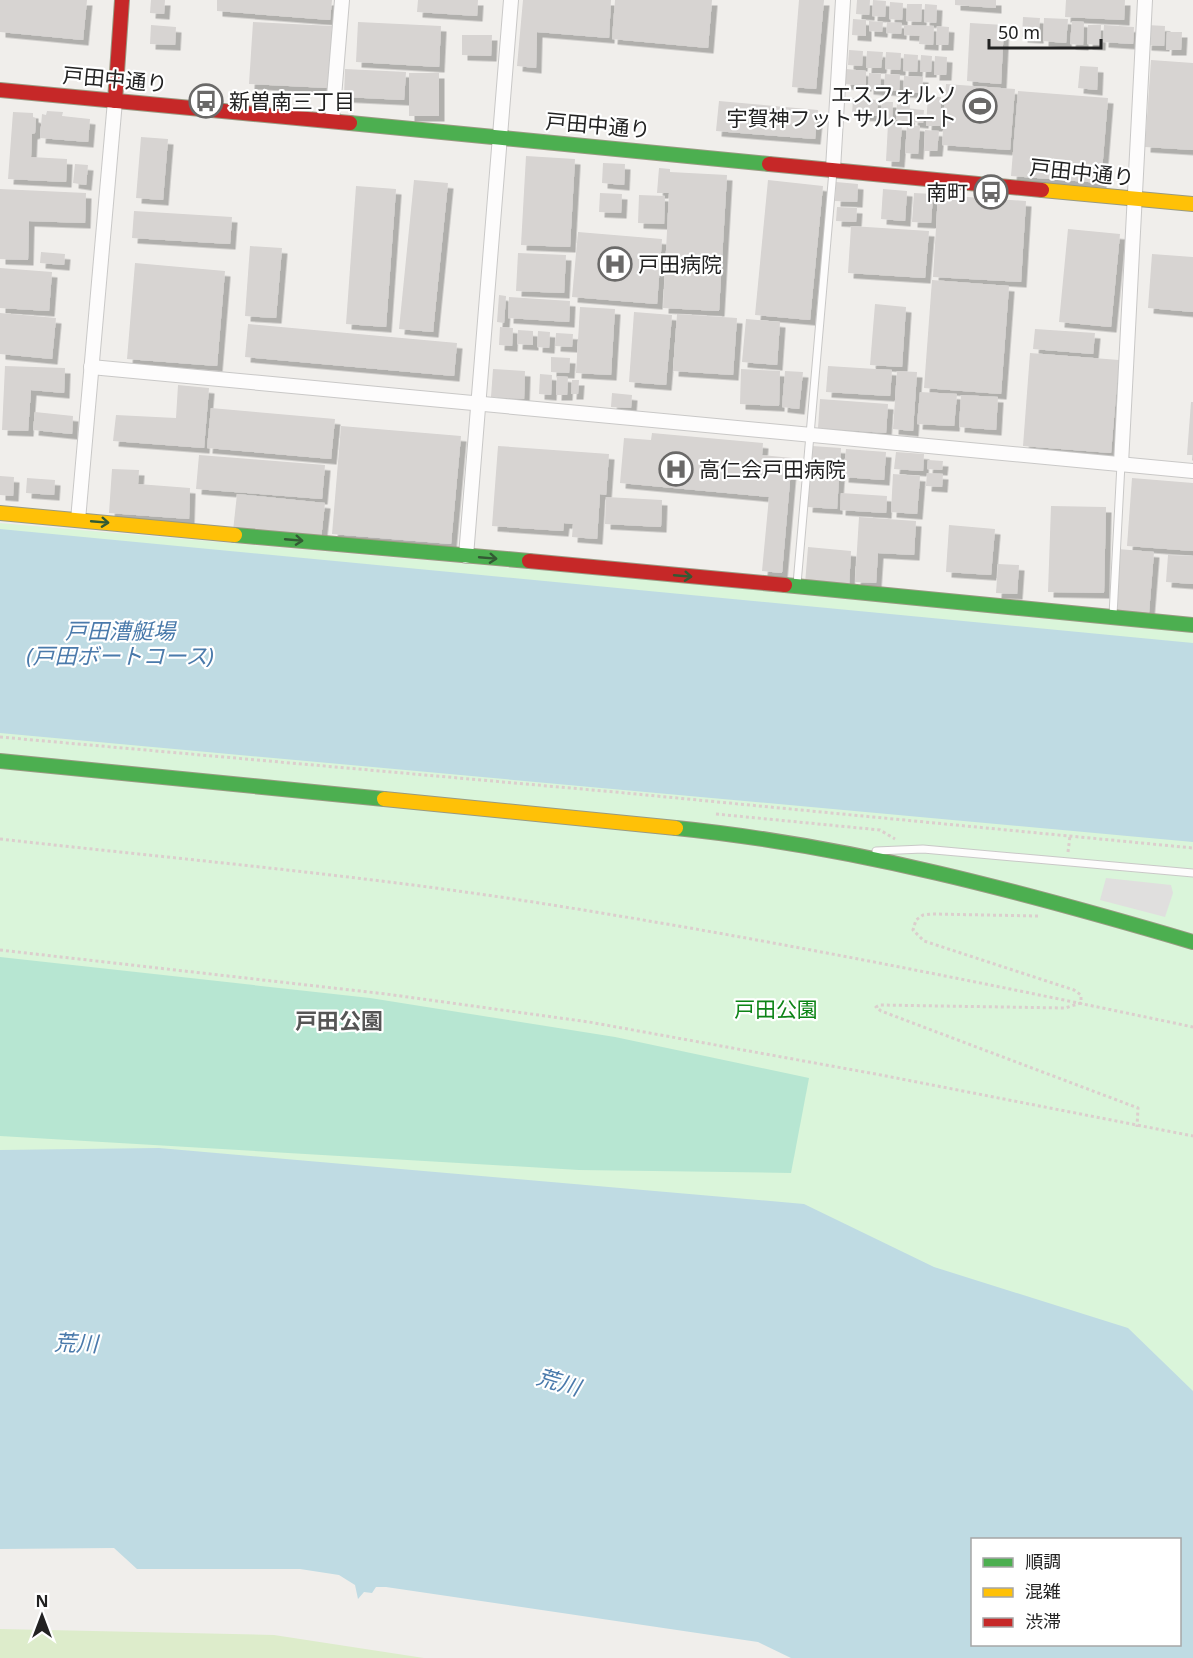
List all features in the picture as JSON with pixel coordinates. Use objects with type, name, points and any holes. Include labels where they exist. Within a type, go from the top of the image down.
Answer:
[{"type":"street","points":[[78,520],[122,0]]},
{"type":"street","points":[[332,121],[342,0]]},
{"type":"street","points":[[466,556],[511,0]]},
{"type":"street","points":[[833,169],[843,0]]},
{"type":"street","points":[[1121,464],[1145,0]]},
{"type":"street","name":"戸田中通り","points":[[0,90],[1193,204]]},
{"type":"street","points":[[91,367],[1193,471]]},
{"type":"street","points":[[0,513],[797,586],[1193,625]]},
{"type":"street","points":[[0,762],[752,837],[843,852],[1008,890],[1193,942]]},
{"type":"lane","points":[[797,586],[833,169]]},
{"type":"lane","points":[[1113,617],[1121,464]]},
{"type":"lane","points":[[843,852],[923,849],[1193,873]]},
{"type":"path","points":[[0,736],[1193,848]]},
{"type":"path","points":[[1068,855],[1070,836]]},
{"type":"path","points":[[0,838],[282,869],[543,904],[790,946],[1193,1028]]},
{"type":"path","points":[[1047,919],[1028,915],[933,914],[923,915],[916,920],[913,930],[924,941],[1074,990],[1081,995],[1081,1004]]},
{"type":"path","points":[[0,950],[386,994],[589,1022],[881,1075],[1137,1127],[1192,1136],[1193,1129]]},
{"type":"path","points":[[1081,1004],[1065,1008],[880,1005],[876,1007],[881,1011],[1138,1108],[1137,1127]]},
{"type":"green space","name":"戸田公園","points":[[0,523],[1193,627],[1193,1564],[1181,1538],[1168,1538],[0,1341]]},
{"type":"green space","points":[[0,957],[370,998],[615,1037],[809,1078],[791,1173],[579,1170],[0,1136]]},
{"type":"green space","points":[[0,1629],[274,1635],[424,1658],[0,1658]]},
{"type":"shaded area","points":[[1106,878],[1171,885],[1173,893],[1165,917],[1100,900]]},
{"type":"water","name":"戸田漕艇場 (戸田ボートコース)","points":[[0,529],[1193,643],[1193,842],[0,733]]},
{"type":"water","name":"荒川","points":[[159,1148],[804,1204],[934,1267],[1128,1328],[1193,1391],[1193,1658],[791,1658],[758,1642],[386,1587],[376,1587],[372,1593],[364,1592],[358,1599],[355,1585],[339,1575],[300,1569],[137,1569],[114,1548],[0,1549],[0,1150]]},
{"type":"building","points":[[0,0],[87,0],[83,40],[0,32]]},
{"type":"building","points":[[151,0],[165,0],[164,14],[150,13]]},
{"type":"building","points":[[217,0],[332,0],[330,20],[217,11]]},
{"type":"building","points":[[418,0],[478,0],[477,16],[417,12]]},
{"type":"building","points":[[523,0],[611,0],[609,38],[537,32],[536,68],[517,66]]},
{"type":"building","points":[[615,0],[712,0],[708,48],[612,39]]},
{"type":"building","points":[[799,0],[824,0],[816,89],[792,87]]},
{"type":"building","points":[[857,0],[870,0],[869,15],[856,14]]},
{"type":"building","points":[[873,0],[886,1],[885,17],[872,16]]},
{"type":"building","points":[[955,0],[996,0],[996,8],[955,5]]},
{"type":"building","points":[[1066,0],[1125,0],[1124,20],[1065,17]]},
{"type":"building","points":[[890,2],[903,3],[902,20],[889,19]]},
{"type":"building","points":[[907,4],[922,4],[921,22],[906,21]]},
{"type":"building","points":[[925,4],[937,5],[936,23],[924,22]]},
{"type":"building","points":[[1023,17],[1040,18],[1038,38],[1022,37]]},
{"type":"building","points":[[1044,18],[1068,19],[1066,43],[1043,41]]},
{"type":"building","points":[[853,19],[866,20],[866,36],[852,35]]},
{"type":"building","points":[[869,21],[883,22],[882,32],[869,31]]},
{"type":"building","points":[[1072,21],[1084,22],[1083,45],[1070,44]]},
{"type":"building","points":[[253,22],[332,26],[328,88],[249,84]]},
{"type":"building","points":[[358,22],[441,26],[439,67],[356,62]]},
{"type":"building","points":[[887,22],[902,23],[901,34],[886,33]]},
{"type":"building","points":[[970,23],[1004,25],[1001,84],[967,81]]},
{"type":"building","points":[[151,25],[176,27],[175,45],[150,44]]},
{"type":"building","points":[[904,25],[934,26],[933,45],[919,44],[920,36],[904,35]]},
{"type":"building","points":[[1088,25],[1101,25],[1100,45],[1087,44]]},
{"type":"building","points":[[1104,25],[1134,27],[1133,44],[1103,42]]},
{"type":"building","points":[[1147,25],[1165,26],[1164,46],[1146,45]]},
{"type":"building","points":[[937,26],[949,27],[948,45],[936,45]]},
{"type":"building","points":[[1167,32],[1182,32],[1181,50],[1166,50]]},
{"type":"building","points":[[462,35],[492,35],[491,56],[462,55]]},
{"type":"building","points":[[849,50],[863,51],[862,66],[848,65]]},
{"type":"building","points":[[867,51],[883,52],[881,68],[866,68]]},
{"type":"building","points":[[886,52],[901,53],[900,70],[885,69]]},
{"type":"building","points":[[904,54],[918,55],[917,72],[903,71]]},
{"type":"building","points":[[921,55],[932,56],[931,72],[920,72]]},
{"type":"building","points":[[935,56],[947,57],[946,75],[934,75]]},
{"type":"building","points":[[1151,60],[1193,63],[1193,150],[1145,147]]},
{"type":"building","points":[[1080,66],[1098,67],[1097,90],[1078,88]]},
{"type":"building","points":[[345,69],[406,72],[404,100],[344,97]]},
{"type":"building","points":[[846,69],[866,71],[866,86],[845,84]]},
{"type":"building","points":[[409,73],[439,73],[439,116],[409,116]]},
{"type":"building","points":[[869,73],[881,74],[880,90],[868,89]]},
{"type":"building","points":[[885,74],[900,75],[899,91],[884,90]]},
{"type":"building","points":[[904,76],[923,77],[922,93],[903,92]]},
{"type":"building","points":[[946,84],[1015,89],[1010,150],[942,145]]},
{"type":"building","points":[[1018,91],[1108,98],[1101,183],[1011,176]]},
{"type":"building","points":[[928,96],[941,97],[940,126],[926,126]]},
{"type":"building","points":[[853,98],[878,100],[877,116],[852,115]]},
{"type":"building","points":[[719,101],[818,110],[815,139],[716,131]]},
{"type":"building","points":[[882,102],[893,102],[892,122],[880,121]]},
{"type":"building","points":[[897,103],[910,104],[909,121],[896,120]]},
{"type":"building","points":[[913,109],[924,110],[923,123],[912,122]]},
{"type":"building","points":[[47,111],[63,112],[62,116],[90,119],[88,142],[40,138],[42,114],[46,115]]},
{"type":"building","points":[[13,112],[33,113],[33,117],[36,118],[35,133],[32,134],[31,157],[67,159],[66,182],[8,179]]},
{"type":"building","points":[[888,124],[902,125],[899,162],[886,161]]},
{"type":"building","points":[[907,125],[920,126],[918,154],[905,153]]},
{"type":"building","points":[[925,130],[939,131],[937,151],[924,151]]},
{"type":"building","points":[[141,137],[168,139],[163,200],[136,198]]},
{"type":"building","points":[[526,156],[575,159],[570,247],[521,245]]},
{"type":"building","points":[[603,163],[625,164],[624,185],[602,183]]},
{"type":"building","points":[[75,164],[88,165],[86,185],[73,183]]},
{"type":"building","points":[[659,168],[670,169],[670,172],[727,175],[719,311],[663,308],[669,193],[657,193]]},
{"type":"building","points":[[414,180],[448,183],[433,332],[399,329]]},
{"type":"building","points":[[768,180],[823,186],[810,320],[755,315]]},
{"type":"building","points":[[836,182],[858,184],[857,202],[835,201]]},
{"type":"building","points":[[356,186],[396,189],[386,327],[346,324]]},
{"type":"building","points":[[0,189],[86,193],[85,223],[29,221],[28,260],[0,259]]},
{"type":"building","points":[[883,189],[907,191],[905,221],[881,219]]},
{"type":"building","points":[[600,193],[622,194],[621,213],[599,212]]},
{"type":"building","points":[[914,193],[933,194],[931,223],[912,222]]},
{"type":"building","points":[[639,195],[665,196],[664,224],[638,223]]},
{"type":"building","points":[[938,195],[1026,201],[1021,282],[933,277]]},
{"type":"building","points":[[837,207],[857,208],[856,222],[836,221]]},
{"type":"building","points":[[134,211],[232,217],[230,244],[132,238]]},
{"type":"building","points":[[851,226],[929,231],[925,278],[848,273]]},
{"type":"building","points":[[1068,229],[1120,234],[1111,327],[1059,322]]},
{"type":"building","points":[[578,232],[662,239],[657,304],[572,297]]},
{"type":"building","points":[[250,246],[282,248],[276,318],[245,316]]},
{"type":"building","points":[[41,252],[65,254],[64,265],[40,263]]},
{"type":"building","points":[[518,253],[566,255],[564,293],[516,291]]},
{"type":"building","points":[[1152,254],[1193,257],[1193,312],[1148,308]]},
{"type":"building","points":[[135,263],[225,271],[217,366],[127,359]]},
{"type":"building","points":[[0,268],[52,272],[49,311],[0,308]]},
{"type":"building","points":[[932,280],[1009,286],[1001,394],[924,388]]},
{"type":"building","points":[[499,295],[506,296],[504,323],[497,322]]},
{"type":"building","points":[[509,297],[570,301],[569,322],[508,318]]},
{"type":"building","points":[[875,304],[906,307],[902,367],[870,365]]},
{"type":"building","points":[[580,307],[615,309],[611,375],[576,373]]},
{"type":"building","points":[[634,312],[672,315],[666,385],[629,382]]},
{"type":"building","points":[[0,313],[56,318],[52,359],[0,354]]},
{"type":"building","points":[[677,314],[737,318],[733,375],[673,371]]},
{"type":"building","points":[[746,319],[780,322],[777,365],[742,362]]},
{"type":"building","points":[[248,324],[457,343],[454,376],[245,357]]},
{"type":"building","points":[[500,327],[513,328],[512,346],[499,345]]},
{"type":"building","points":[[1035,329],[1095,333],[1093,354],[1033,349]]},
{"type":"building","points":[[518,330],[533,331],[533,345],[517,344]]},
{"type":"building","points":[[538,331],[550,332],[549,348],[537,347]]},
{"type":"building","points":[[556,333],[573,334],[572,347],[555,346]]},
{"type":"building","points":[[1030,353],[1119,360],[1111,453],[1023,446]]},
{"type":"building","points":[[551,357],[570,358],[569,373],[551,372]]},
{"type":"building","points":[[5,366],[65,368],[64,393],[31,390],[28,431],[2,430]]},
{"type":"building","points":[[828,366],[892,370],[890,396],[826,392]]},
{"type":"building","points":[[493,369],[525,371],[524,399],[491,397]]},
{"type":"building","points":[[741,369],[780,371],[779,406],[740,404]]},
{"type":"building","points":[[785,371],[803,372],[799,409],[782,407]]},
{"type":"building","points":[[897,371],[917,372],[913,431],[893,429]]},
{"type":"building","points":[[540,374],[552,375],[551,395],[539,394]]},
{"type":"building","points":[[557,376],[568,377],[567,395],[556,395]]},
{"type":"building","points":[[572,380],[579,380],[578,394],[571,394]]},
{"type":"building","points":[[178,385],[209,388],[204,448],[113,441],[116,415],[176,418]]},
{"type":"building","points":[[920,392],[957,394],[954,426],[917,424]]},
{"type":"building","points":[[612,393],[632,395],[631,408],[611,407]]},
{"type":"building","points":[[961,395],[998,397],[996,430],[959,427]]},
{"type":"building","points":[[820,399],[888,404],[886,433],[818,428]]},
{"type":"building","points":[[1191,402],[1193,402],[1193,455],[1187,455]]},
{"type":"building","points":[[211,408],[335,419],[331,459],[207,448]]},
{"type":"building","points":[[35,412],[73,416],[72,434],[33,430]]},
{"type":"building","points":[[341,426],[461,436],[451,544],[332,534]]},
{"type":"building","points":[[652,433],[763,443],[762,455],[792,458],[782,573],[762,571],[769,497],[620,483],[624,438],[651,440]]},
{"type":"building","points":[[498,446],[609,454],[606,495],[600,494],[597,539],[572,537],[573,524],[564,523],[563,531],[492,526]]},
{"type":"building","points":[[812,446],[841,448],[837,509],[807,507]]},
{"type":"building","points":[[846,449],[886,452],[884,480],[843,477]]},
{"type":"building","points":[[896,452],[924,454],[923,471],[894,469]]},
{"type":"building","points":[[199,455],[325,465],[322,499],[196,489]]},
{"type":"building","points":[[928,460],[943,461],[942,470],[927,469]]},
{"type":"building","points":[[112,469],[139,470],[138,484],[190,488],[189,519],[109,513]]},
{"type":"building","points":[[927,473],[943,474],[942,487],[926,486]]},
{"type":"building","points":[[893,474],[920,476],[917,514],[891,512]]},
{"type":"building","points":[[0,476],[14,477],[13,496],[0,495]]},
{"type":"building","points":[[27,478],[55,480],[54,495],[26,493]]},
{"type":"building","points":[[1132,478],[1193,483],[1193,551],[1127,546]]},
{"type":"building","points":[[841,493],[887,496],[886,513],[840,510]]},
{"type":"building","points":[[237,494],[325,503],[321,539],[233,531]]},
{"type":"building","points":[[606,497],[662,500],[661,527],[605,524]]},
{"type":"building","points":[[1051,506],[1106,507],[1104,593],[1048,592]]},
{"type":"building","points":[[859,517],[916,521],[914,555],[878,553],[876,583],[855,582]]},
{"type":"building","points":[[949,525],[995,529],[991,575],[946,572]]},
{"type":"building","points":[[808,547],[851,551],[849,587],[805,584]]},
{"type":"building","points":[[1118,549],[1154,552],[1149,613],[1114,610]]},
{"type":"building","points":[[1168,555],[1193,556],[1193,584],[1166,582]]},
{"type":"building","points":[[998,564],[1019,565],[1017,594],[996,593]]},
{"type":"traffic: fast","points":[[350,123],[769,164]]},
{"type":"traffic: fast","points":[[235,535],[529,561]]},
{"type":"traffic: fast","points":[[785,585],[1193,625]]},
{"type":"traffic: fast","points":[[0,761],[384,799]]},
{"type":"traffic: fast","points":[[676,828],[808,846],[937,873],[1193,942]]},
{"type":"traffic: slow","points":[[1042,190],[1193,204]]},
{"type":"traffic: slow","points":[[0,513],[235,535]]},
{"type":"traffic: slow","points":[[384,799],[676,828]]},
{"type":"traffic: jam","points":[[115,101],[122,0]]},
{"type":"traffic: jam","points":[[0,90],[350,123]]},
{"type":"traffic: jam","points":[[769,164],[1042,190]]},
{"type":"traffic: jam","points":[[529,561],[785,585]]},
{"type":"place","name":"新曽南三丁目","points":[[206,101]]},
{"type":"place","name":"エスフォルソ 宇賀神フットサルコート","points":[[980,106]]},
{"type":"place","name":"南町","points":[[991,192]]},
{"type":"place","name":"戸田病院","points":[[615,264]]},
{"type":"place","name":"高仁会戸田病院","points":[[676,469]]},
{"type":"district","name":"戸田公園","points":[[339,1020]]}]
